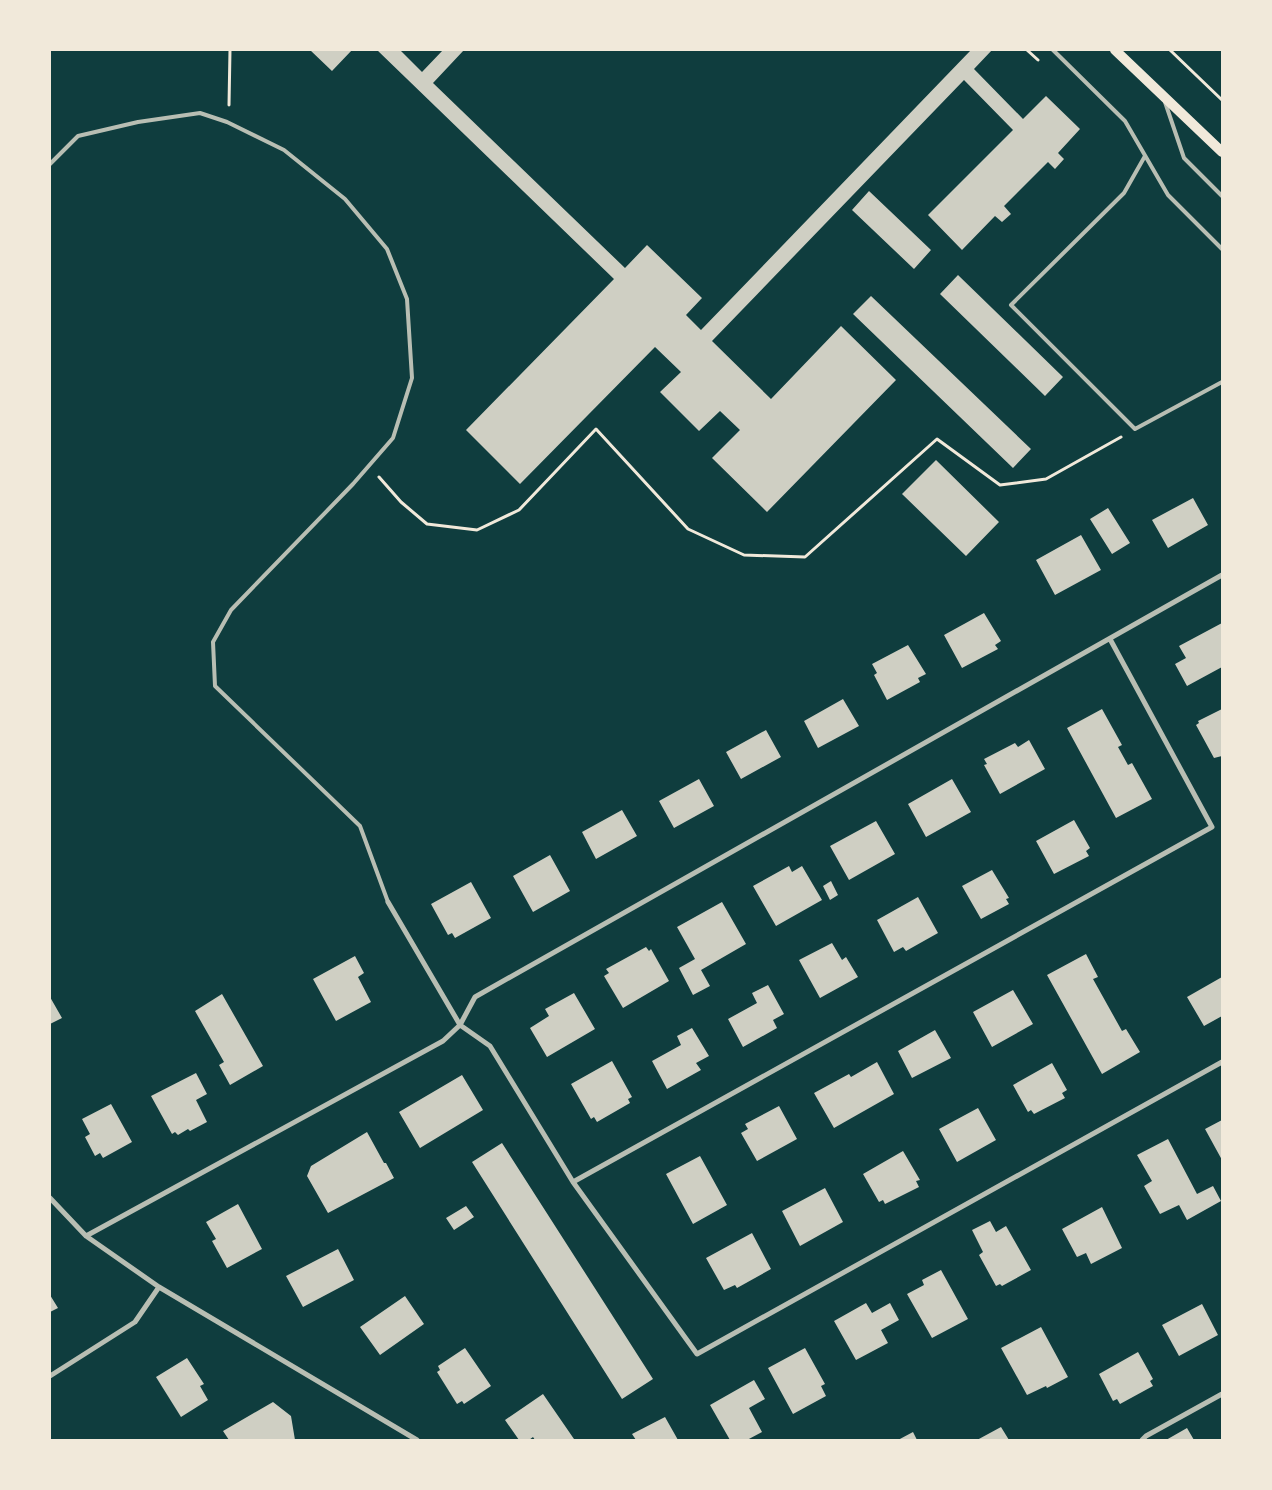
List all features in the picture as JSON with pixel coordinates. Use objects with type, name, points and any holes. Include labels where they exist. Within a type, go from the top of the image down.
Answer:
[{"type":"main road","points":[[1115,50],[1222,152]]},
{"type":"street","points":[[86,1236],[443,1041],[460,1024],[475,997],[1222,576]]},
{"type":"street","points":[[573,1182],[1212,827],[1110,639]]},
{"type":"street","points":[[388,902],[460,1024],[490,1046],[573,1182],[697,1354],[1222,1062]]},
{"type":"street","points":[[50,1198],[86,1236],[159,1288],[417,1440]]},
{"type":"street","points":[[50,1376],[135,1322],[159,1288]]},
{"type":"street","points":[[1142,1440],[1222,1394]]},
{"type":"lane","points":[[1053,50],[1125,122],[1168,194],[1222,249]]},
{"type":"lane","points":[[1164,98],[1184,158],[1222,196]]},
{"type":"lane","points":[[50,163],[78,136],[138,122],[200,113],[227,122],[284,150],[345,199],[387,248],[407,299],[412,378],[393,438],[369,466],[231,610],[213,642],[216,686],[360,826],[388,902]]},
{"type":"lane","points":[[1145,156],[1124,193],[1011,305],[1135,430],[1222,382]]},
{"type":"path","points":[[227,122],[230,50]]},
{"type":"path","points":[[1170,50],[1222,100]]},
{"type":"path","points":[[369,466],[401,502],[427,524],[477,530],[519,510],[596,429],[688,529],[744,555],[805,557],[937,439],[1000,485],[1046,479],[1135,430]]},
{"type":"building","points":[[310,50],[352,50],[332,71]]},
{"type":"building","points":[[377,50],[400,50],[422,72],[443,50],[464,50],[433,83],[625,268],[647,245],[702,298],[686,315],[701,330],[971,50],[992,50],[974,69],[1023,119],[1046,96],[1080,129],[1058,153],[1064,159],[1055,169],[1048,162],[1004,206],[1011,214],[1002,222],[995,216],[962,250],[928,215],[1013,130],[964,80],[712,341],[771,399],[841,326],[896,380],[767,512],[712,458],[740,430],[720,411],[699,431],[660,392],[681,372],[655,347],[520,484],[466,430],[614,279]]},
{"type":"building","points":[[869,191],[931,250],[914,269],[852,210]]},
{"type":"building","points":[[958,275],[1063,377],[1045,396],[940,294]]},
{"type":"building","points":[[871,296],[1031,449],[1013,468],[853,314]]},
{"type":"building","points":[[936,460],[999,522],[966,556],[902,494]]},
{"type":"building","points":[[1193,498],[1208,525],[1168,548],[1152,520]]},
{"type":"building","points":[[1108,508],[1130,543],[1112,554],[1090,519]]},
{"type":"building","points":[[1081,535],[1101,570],[1055,595],[1036,560]]},
{"type":"building","points":[[984,613],[1001,641],[995,645],[998,649],[962,668],[944,635]]},
{"type":"building","points":[[1222,623],[1222,667],[1187,686],[1175,664],[1186,658],[1179,646]]},
{"type":"building","points":[[908,645],[926,674],[918,678],[920,682],[887,700],[874,675],[877,673],[872,664]]},
{"type":"building","points":[[843,699],[859,726],[818,748],[804,721]]},
{"type":"building","points":[[1102,709],[1122,745],[1118,747],[1128,765],[1132,763],[1152,799],[1116,818],[1067,728]]},
{"type":"building","points":[[1222,709],[1222,756],[1214,758],[1196,725],[1199,723],[1198,721]]},
{"type":"building","points":[[766,730],[781,757],[741,779],[726,752]]},
{"type":"building","points":[[1029,740],[1045,769],[1000,794],[984,765],[987,764],[984,759],[1015,743],[1018,747]]},
{"type":"building","points":[[699,779],[714,806],[674,828],[659,801]]},
{"type":"building","points":[[952,779],[971,812],[926,837],[908,804]]},
{"type":"building","points":[[622,810],[637,836],[596,859],[582,832]]},
{"type":"building","points":[[1074,820],[1090,848],[1086,851],[1089,856],[1054,874],[1036,841]]},
{"type":"building","points":[[876,821],[895,854],[849,880],[830,846]]},
{"type":"building","points":[[550,855],[570,891],[533,912],[513,876]]},
{"type":"building","points":[[789,866],[792,872],[802,866],[822,900],[776,926],[753,886]]},
{"type":"building","points":[[992,870],[1009,898],[1006,899],[1009,904],[981,919],[962,886]]},
{"type":"building","points":[[831,881],[838,895],[830,900],[823,886]]},
{"type":"building","points":[[471,882],[491,918],[455,938],[452,933],[448,935],[431,904]]},
{"type":"building","points":[[918,897],[938,933],[906,951],[903,947],[894,952],[877,920]]},
{"type":"building","points":[[722,902],[746,944],[701,970],[710,986],[693,995],[679,968],[695,959],[677,927]]},
{"type":"building","points":[[832,943],[842,960],[846,957],[858,977],[820,998],[799,960]]},
{"type":"building","points":[[646,947],[649,951],[651,949],[669,981],[623,1008],[604,976],[609,973],[606,969]]},
{"type":"building","points":[[1086,954],[1098,977],[1093,979],[1122,1031],[1126,1029],[1140,1052],[1102,1074],[1047,975]]},
{"type":"building","points":[[355,956],[364,973],[358,977],[371,1002],[336,1021],[313,979]]},
{"type":"building","points":[[1222,977],[1222,1016],[1204,1026],[1187,997]]},
{"type":"building","points":[[768,985],[784,1014],[773,1020],[777,1028],[743,1047],[728,1019],[757,1003],[752,993]]},
{"type":"building","points":[[1013,990],[1033,1024],[992,1047],[973,1012]]},
{"type":"building","points":[[574,993],[595,1029],[547,1057],[530,1028],[549,1016],[545,1009]]},
{"type":"building","points":[[222,994],[263,1066],[230,1085],[219,1065],[224,1062],[195,1011]]},
{"type":"building","points":[[50,997],[62,1018],[50,1024]]},
{"type":"building","points":[[692,1028],[709,1056],[696,1063],[701,1070],[667,1089],[652,1061],[681,1045],[677,1036]]},
{"type":"building","points":[[935,1030],[951,1058],[912,1078],[898,1051]]},
{"type":"building","points":[[612,1061],[632,1097],[628,1099],[630,1103],[597,1122],[594,1117],[591,1119],[571,1084]]},
{"type":"building","points":[[877,1062],[894,1094],[834,1128],[814,1093],[849,1074],[851,1077]]},
{"type":"building","points":[[1052,1063],[1067,1090],[1062,1093],[1065,1098],[1034,1114],[1031,1110],[1028,1112],[1013,1085]]},
{"type":"building","points":[[196,1073],[207,1094],[196,1100],[207,1122],[190,1131],[188,1129],[178,1135],[175,1132],[172,1134],[151,1096]]},
{"type":"building","points":[[462,1075],[483,1110],[420,1148],[399,1112]]},
{"type":"building","points":[[111,1104],[132,1142],[103,1158],[100,1153],[95,1156],[85,1137],[90,1134],[82,1119]]},
{"type":"building","points":[[779,1106],[797,1139],[757,1161],[741,1133],[748,1129],[745,1124]]},
{"type":"building","points":[[978,1108],[996,1140],[957,1162],[939,1129]]},
{"type":"building","points":[[1222,1120],[1222,1160],[1205,1129]]},
{"type":"building","points":[[367,1132],[394,1178],[328,1213],[307,1176],[311,1166]]},
{"type":"building","points":[[1168,1139],[1197,1194],[1213,1186],[1221,1201],[1187,1220],[1179,1205],[1160,1214],[1144,1186],[1152,1181],[1137,1155]]},
{"type":"building","points":[[502,1143],[653,1379],[622,1399],[472,1162]]},
{"type":"building","points":[[903,1151],[920,1180],[916,1181],[919,1187],[885,1204],[883,1200],[879,1202],[863,1174]]},
{"type":"building","points":[[700,1156],[727,1205],[693,1224],[666,1174]]},
{"type":"building","points":[[825,1188],[843,1222],[800,1246],[782,1211]]},
{"type":"building","points":[[238,1204],[262,1249],[227,1268],[212,1241],[216,1239],[206,1222]]},
{"type":"building","points":[[466,1206],[474,1217],[454,1230],[446,1218]]},
{"type":"building","points":[[1102,1207],[1122,1248],[1091,1264],[1086,1253],[1077,1257],[1062,1229]]},
{"type":"building","points":[[990,1221],[996,1232],[1006,1226],[1031,1270],[1002,1286],[1000,1284],[996,1286],[979,1255],[983,1252],[972,1230]]},
{"type":"building","points":[[752,1233],[771,1269],[737,1288],[735,1285],[724,1290],[706,1258]]},
{"type":"building","points":[[338,1249],[354,1280],[303,1307],[286,1276]]},
{"type":"building","points":[[941,1270],[968,1319],[932,1338],[907,1294],[924,1285],[922,1280]]},
{"type":"building","points":[[50,1295],[58,1308],[50,1312]]},
{"type":"building","points":[[405,1296],[424,1324],[380,1355],[360,1327]]},
{"type":"building","points":[[866,1303],[872,1313],[890,1303],[899,1320],[881,1330],[888,1343],[856,1360],[834,1321]]},
{"type":"building","points":[[1202,1304],[1218,1335],[1179,1356],[1162,1325]]},
{"type":"building","points":[[1041,1327],[1068,1377],[1047,1388],[1046,1386],[1027,1395],[1001,1348]]},
{"type":"building","points":[[465,1348],[491,1386],[464,1404],[462,1401],[457,1404],[437,1372],[440,1370],[438,1366]]},
{"type":"building","points":[[805,1348],[825,1384],[821,1386],[826,1396],[793,1414],[768,1368]]},
{"type":"building","points":[[1138,1352],[1153,1379],[1150,1381],[1153,1386],[1120,1404],[1117,1399],[1113,1401],[1099,1374]]},
{"type":"building","points":[[187,1358],[204,1384],[200,1386],[208,1400],[181,1417],[156,1377]]},
{"type":"building","points":[[754,1380],[765,1399],[749,1408],[762,1432],[747,1440],[730,1440],[710,1405]]},
{"type":"building","points":[[543,1394],[574,1439],[535,1440],[533,1437],[529,1440],[519,1440],[505,1420]]},
{"type":"building","points":[[273,1402],[291,1416],[295,1440],[229,1440],[223,1431]]},
{"type":"building","points":[[665,1417],[678,1440],[636,1440],[632,1434]]},
{"type":"building","points":[[1001,1427],[1009,1440],[977,1440]]},
{"type":"building","points":[[1187,1428],[1194,1440],[1166,1440]]},
{"type":"building","points":[[913,1432],[917,1440],[898,1440]]}]
